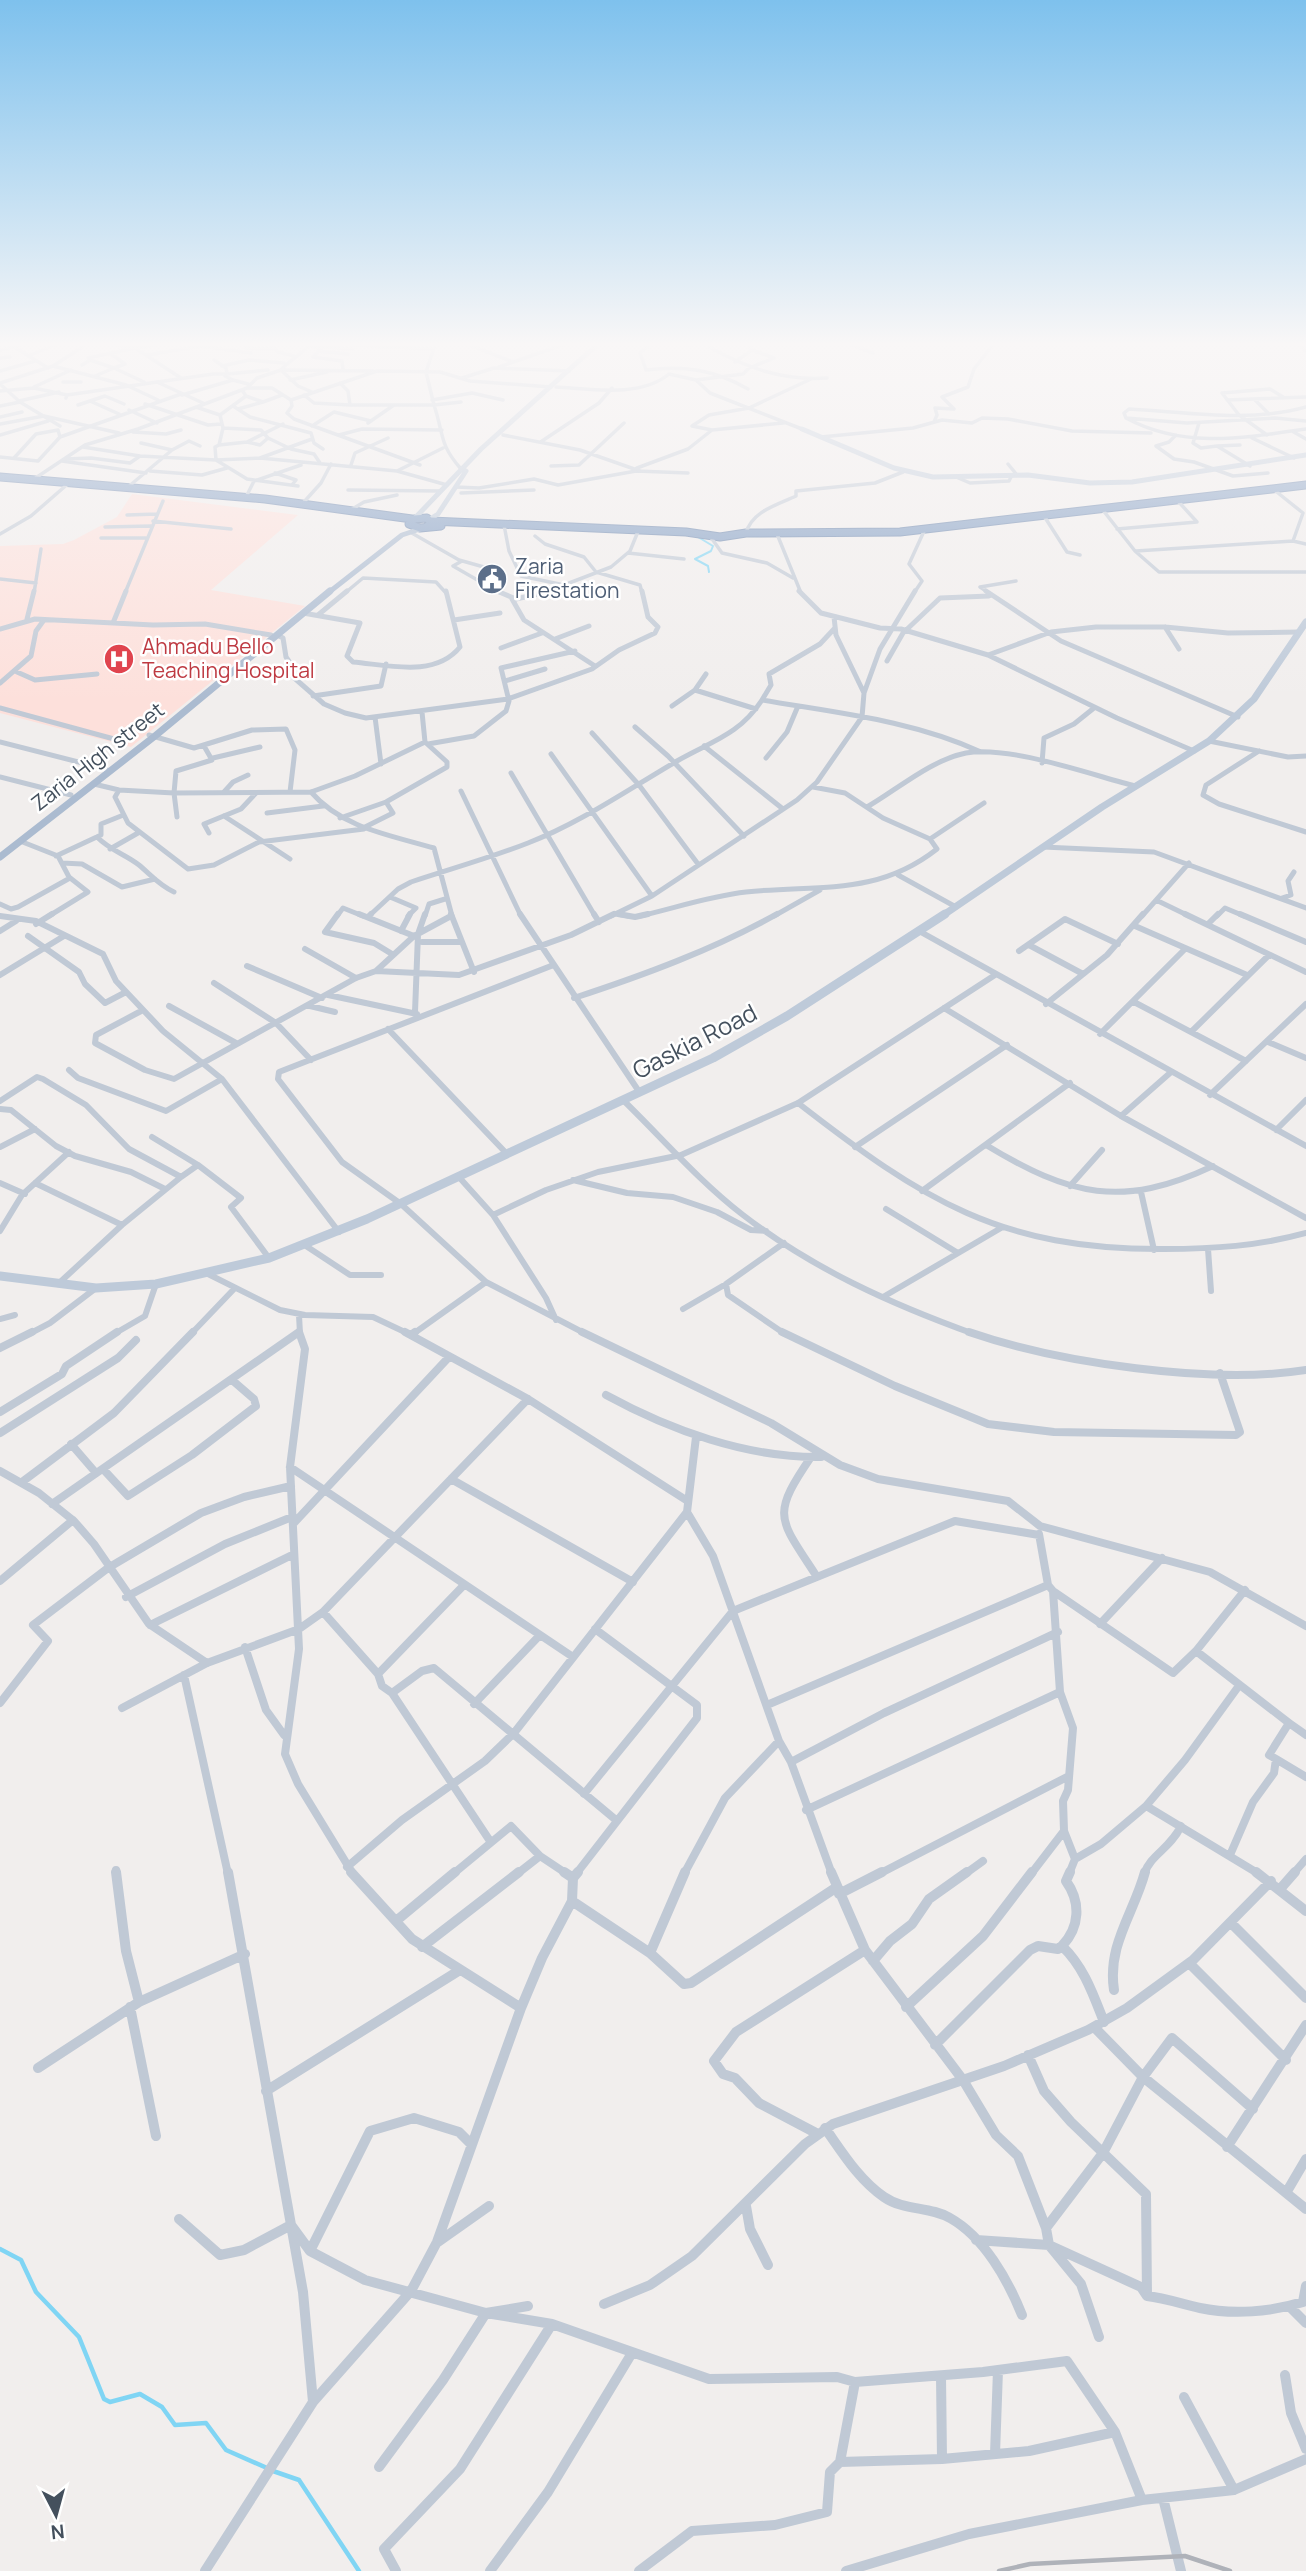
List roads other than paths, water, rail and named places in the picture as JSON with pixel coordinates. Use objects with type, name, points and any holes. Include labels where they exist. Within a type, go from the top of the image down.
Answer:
[{"type":"highway","points":[[0,477],[303,503],[411,524],[542,526]]},
{"type":"highway","points":[[428,524],[468,522],[639,529],[710,536],[925,530],[1305,485]]},
{"type":"highway","points":[[442,510],[448,518],[468,522]]},
{"type":"main road","points":[[344,577],[411,524],[469,462]]},
{"type":"main road","points":[[411,524],[428,524],[442,510],[474,462]]},
{"type":"main road","points":[[879,462],[899,471],[927,477],[1015,475],[1100,483],[1143,481],[1272,462]]},
{"type":"main road","name":"Zaria High street","points":[[274,635],[344,577]]},
{"type":"main road","name":"Zaria High street","points":[[0,858],[94,784],[344,577]]},
{"type":"main road","name":"Gaskia Road","points":[[0,1276],[58,1285],[96,1287],[156,1284],[269,1258],[306,1246],[401,1204],[640,1093],[752,1037],[956,907],[1135,786],[1209,741],[1238,717],[1266,683],[1306,622]]},
{"type":"main road","name":"Zaria High street","points":[[0,850],[152,736]]},
{"type":"street","points":[[39,462],[44,471]]},
{"type":"street","points":[[34,479],[60,462]]},
{"type":"street","points":[[77,462],[148,472],[202,475],[227,468]]},
{"type":"street","points":[[128,487],[161,462]]},
{"type":"street","points":[[219,462],[254,481],[298,486]]},
{"type":"street","points":[[290,462],[351,465],[397,471],[413,478],[447,485]]},
{"type":"street","points":[[455,462],[461,469]]},
{"type":"street","points":[[551,466],[576,466],[580,462]]},
{"type":"street","points":[[611,462],[638,470],[688,473]]},
{"type":"street","points":[[454,489],[479,488],[534,479],[558,485],[638,470],[657,462]]},
{"type":"street","points":[[1184,462],[1239,476],[1268,473]]},
{"type":"street","points":[[1243,462],[1250,466]]},
{"type":"street","points":[[397,471],[419,463]]},
{"type":"street","points":[[246,497],[254,481],[305,464]]},
{"type":"street","points":[[303,503],[321,483],[331,464]]},
{"type":"street","points":[[1008,464],[1015,475]]},
{"type":"street","points":[[747,533],[749,522],[763,511],[794,497],[796,491],[875,483],[899,471]]},
{"type":"street","points":[[275,473],[296,480],[292,485]]},
{"type":"street","points":[[0,534],[31,516],[70,482]]},
{"type":"street","points":[[454,489],[534,490]]},
{"type":"street","points":[[1273,489],[1303,513],[1298,534],[1293,541]]},
{"type":"street","points":[[348,490],[438,494]]},
{"type":"street","points":[[349,511],[364,502],[393,495],[438,494]]},
{"type":"street","points":[[1117,528],[1197,522],[1177,500]]},
{"type":"street","points":[[113,623],[163,501]]},
{"type":"street","points":[[1102,509],[1152,569],[1164,573],[1306,572]]},
{"type":"street","points":[[127,515],[156,514]]},
{"type":"street","points":[[1044,516],[1067,552],[1080,555]]},
{"type":"street","points":[[105,527],[152,524],[231,529]]},
{"type":"street","points":[[411,524],[462,561],[477,562],[497,572],[503,580]]},
{"type":"street","points":[[504,526],[509,551],[521,576],[569,586]]},
{"type":"street","points":[[512,599],[569,586],[611,567],[628,553],[639,529]]},
{"type":"street","points":[[144,1010],[96,1035],[95,1044],[169,1079],[310,1006],[356,978],[376,971],[449,976],[474,972],[599,922],[652,896],[813,787],[862,717],[864,693],[880,649],[922,581],[909,564],[925,530]]},
{"type":"street","points":[[777,534],[793,578],[806,601],[821,613],[880,628],[894,628],[988,654],[1055,685],[1094,708],[1194,751]]},
{"type":"street","points":[[0,629],[27,619],[205,624],[274,635],[283,638],[286,657],[293,667],[292,676],[304,692],[346,714],[375,717],[508,699],[595,666],[619,650],[655,633],[658,627],[648,617],[640,585],[596,572],[584,557],[545,544],[535,536]]},
{"type":"street","points":[[710,536],[722,553],[767,563],[793,578]]},
{"type":"street","points":[[101,538],[146,538]]},
{"type":"street","points":[[1135,551],[1293,541],[1306,544]]},
{"type":"street","points":[[27,619],[41,549]]},
{"type":"street","points":[[628,553],[684,559]]},
{"type":"street","points":[[462,561],[453,566],[512,599],[518,613],[542,633],[575,651],[595,666]]},
{"type":"street","points":[[303,613],[360,623],[347,659],[432,666],[451,660],[460,647],[441,584],[371,576],[359,580],[318,615]]},
{"type":"street","points":[[344,577],[359,580]]},
{"type":"street","points":[[0,579],[36,583]]},
{"type":"street","points":[[1016,581],[980,587],[1048,633],[1094,657],[1238,717]]},
{"type":"street","points":[[887,661],[906,631],[943,597],[990,596]]},
{"type":"street","points":[[454,620],[500,613]]},
{"type":"street","points":[[834,617],[834,629],[864,693]]},
{"type":"street","points":[[0,683],[17,672],[31,657],[37,640],[36,631],[44,620]]},
{"type":"street","points":[[555,639],[589,626]]},
{"type":"street","points":[[988,654],[1048,633],[1102,626],[1165,627],[1228,633],[1299,632]]},
{"type":"street","points":[[1165,627],[1179,649]]},
{"type":"street","points":[[368,917],[398,889],[440,870],[493,856],[548,834],[739,728],[756,709],[771,685],[769,674],[789,660],[820,647],[834,629]]},
{"type":"street","points":[[501,648],[542,633]]},
{"type":"street","points":[[94,784],[119,790],[174,793],[311,792],[426,743],[474,736],[506,711],[508,699],[501,668],[575,651]]},
{"type":"street","points":[[540,660],[545,669],[547,685]]},
{"type":"street","points":[[312,696],[381,686],[386,664]]},
{"type":"street","points":[[505,681],[545,669]]},
{"type":"street","points":[[17,672],[34,680],[97,674]]},
{"type":"street","points":[[672,706],[695,690],[706,674]]},
{"type":"street","points":[[695,690],[756,709]]},
{"type":"street","points":[[762,700],[906,723],[944,734],[981,752],[1042,763],[1135,786]]},
{"type":"street","points":[[766,758],[787,732],[798,706]]},
{"type":"street","points":[[1,707],[114,739]]},
{"type":"street","points":[[1042,763],[1041,746],[1044,737],[1074,724],[1094,708]]},
{"type":"street","points":[[340,818],[386,802],[447,767],[447,762],[426,743],[422,712]]},
{"type":"street","points":[[375,717],[382,764]]},
{"type":"street","points":[[635,727],[675,764],[744,836]]},
{"type":"street","points":[[152,736],[189,747],[204,746],[252,730],[286,729],[291,735],[295,750],[290,792]]},
{"type":"street","points":[[592,733],[639,785],[698,864]]},
{"type":"street","points":[[1209,741],[1306,757]]},
{"type":"street","points":[[0,742],[106,769]]},
{"type":"street","points":[[204,746],[213,758]]},
{"type":"street","points":[[704,746],[783,809]]},
{"type":"street","points":[[177,817],[174,793],[178,769],[261,747]]},
{"type":"street","points":[[1259,751],[1206,785],[1203,795],[1213,802],[1306,832]]},
{"type":"street","points":[[867,807],[953,759],[981,752]]},
{"type":"street","points":[[551,754],[652,896]]},
{"type":"street","points":[[512,773],[599,922]]},
{"type":"street","points":[[224,792],[231,783],[248,775]]},
{"type":"street","points":[[0,777],[71,795]]},
{"type":"street","points":[[617,914],[635,917],[747,892],[863,885],[898,875],[935,852],[936,846],[930,839],[883,818],[845,793],[813,787]]},
{"type":"street","points":[[119,790],[115,797],[121,816],[138,833],[188,869],[214,865],[259,842],[364,828],[393,813],[386,802]]},
{"type":"street","points":[[461,791],[538,947],[640,1093]]},
{"type":"street","points":[[311,792],[323,806],[340,818],[364,828],[431,845],[440,870],[445,899],[474,972]]},
{"type":"street","points":[[209,832],[203,827],[204,824],[247,805],[256,793]]},
{"type":"street","points":[[930,839],[984,803]]},
{"type":"street","points":[[267,813],[323,806]]},
{"type":"street","points":[[56,856],[97,837],[104,832],[101,824],[121,816]]},
{"type":"street","points":[[224,816],[259,842],[290,859]]},
{"type":"street","points":[[110,849],[138,833]]},
{"type":"street","points":[[97,837],[110,849],[144,867],[160,886],[174,892]]},
{"type":"street","points":[[20,841],[56,856],[70,878],[88,891],[36,924]]},
{"type":"street","points":[[1043,847],[1154,852],[1306,908]]},
{"type":"street","points":[[62,863],[82,864],[106,875],[122,887],[155,879]]},
{"type":"street","points":[[1046,1004],[1118,944],[1189,863]]},
{"type":"street","points":[[1280,898],[1291,895],[1288,881],[1294,872]]},
{"type":"street","points":[[898,875],[956,907]]},
{"type":"street","points":[[0,904],[14,909],[70,878]]},
{"type":"street","points":[[574,998],[650,974],[738,936],[824,888]]},
{"type":"street","points":[[390,897],[416,908],[407,917],[401,931]]},
{"type":"street","points":[[416,935],[429,904],[445,899]]},
{"type":"street","points":[[1156,900],[1306,972]]},
{"type":"street","points":[[392,954],[374,943],[325,932],[343,908],[416,935],[422,942],[461,942]]},
{"type":"street","points":[[1208,923],[1224,908],[1306,942]]},
{"type":"street","points":[[0,916],[16,921]]},
{"type":"street","points":[[376,971],[416,935],[451,916]]},
{"type":"street","points":[[0,931],[25,919],[103,954],[116,981],[126,992],[171,1038],[222,1079],[339,1232]]},
{"type":"street","points":[[1019,951],[1065,919],[1118,944]]},
{"type":"street","points":[[1135,926],[1247,975]]},
{"type":"street","points":[[919,931],[1170,1073],[1306,1146]]},
{"type":"street","points":[[29,936],[79,972],[85,984],[105,1003],[126,992]]},
{"type":"street","points":[[0,975],[64,936]]},
{"type":"street","points":[[418,1014],[415,975],[422,942]]},
{"type":"street","points":[[1029,945],[1083,974]]},
{"type":"street","points":[[305,949],[356,978]]},
{"type":"street","points":[[1100,1034],[1185,949]]},
{"type":"street","points":[[1191,1032],[1269,955]]},
{"type":"street","points":[[247,966],[262,975],[284,979],[325,997],[418,1014]]},
{"type":"street","points":[[551,966],[418,1014],[388,1030],[279,1072],[278,1079],[342,1162],[401,1204],[486,1282],[556,1321],[771,1423],[804,1441],[821,1457]]},
{"type":"street","points":[[493,1215],[573,1180],[642,1161],[681,1155],[798,1103],[995,975]]},
{"type":"street","points":[[214,984],[276,1023],[310,1060]]},
{"type":"street","points":[[1134,1002],[1246,1061]]},
{"type":"street","points":[[1210,1095],[1306,1004]]},
{"type":"street","points":[[169,1006],[236,1044]]},
{"type":"street","points":[[310,1006],[335,1012]]},
{"type":"street","points":[[944,1008],[1121,1116],[1306,1218]]},
{"type":"street","points":[[1298,1012],[1306,1016]]},
{"type":"street","points":[[388,1030],[507,1154]]},
{"type":"street","points":[[1268,1042],[1306,1058]]},
{"type":"street","points":[[855,1147],[1007,1045]]},
{"type":"street","points":[[69,1070],[78,1078],[166,1111],[175,1109],[222,1079]]},
{"type":"street","points":[[1121,1116],[1170,1073]]},
{"type":"street","points":[[0,1101],[30,1080],[37,1077],[43,1079],[86,1105],[130,1149],[181,1177]]},
{"type":"street","points":[[922,1191],[1070,1083]]},
{"type":"street","points":[[623,1100],[742,1214],[784,1243],[843,1279],[978,1335],[1106,1364],[1220,1373],[1306,1370]]},
{"type":"street","points":[[1276,1130],[1306,1100]]},
{"type":"street","points":[[798,1103],[855,1147],[922,1191],[1001,1228],[1067,1242],[1154,1250],[1264,1246],[1306,1233]]},
{"type":"street","points":[[0,1109],[11,1110],[56,1146],[84,1159],[131,1172],[165,1189]]},
{"type":"street","points":[[0,1147],[35,1129]]},
{"type":"street","points":[[152,1137],[198,1165],[241,1198],[231,1207],[269,1258]]},
{"type":"street","points":[[986,1145],[1026,1171],[1070,1186],[1102,1192],[1141,1192],[1181,1183],[1213,1166]]},
{"type":"street","points":[[1070,1186],[1102,1150]]},
{"type":"street","points":[[0,1231],[3,1217],[69,1152]]},
{"type":"street","points":[[58,1285],[122,1225],[198,1165]]},
{"type":"street","points":[[458,1176],[493,1215],[546,1298],[556,1321]]},
{"type":"street","points":[[573,1180],[627,1193],[673,1197],[717,1212],[751,1230],[766,1231]]},
{"type":"street","points":[[0,1183],[25,1194]]},
{"type":"street","points":[[35,1183],[122,1225]]},
{"type":"street","points":[[1141,1192],[1154,1250]]},
{"type":"street","points":[[886,1209],[958,1253]]},
{"type":"street","points":[[883,1297],[1001,1228]]},
{"type":"street","points":[[683,1309],[726,1284],[784,1243]]},
{"type":"street","points":[[306,1246],[343,1272],[359,1277],[381,1275]]},
{"type":"street","points":[[1208,1249],[1211,1291]]},
{"type":"street","points":[[208,1274],[234,1289],[299,1315],[369,1315],[528,1399],[686,1500]]},
{"type":"street","points":[[411,1335],[486,1282]]},
{"type":"street","points":[[0,1412],[62,1374],[66,1366],[91,1347],[145,1316],[156,1284]]},
{"type":"street","points":[[726,1284],[728,1295],[784,1333],[895,1387],[971,1418],[1009,1428],[1054,1433],[1236,1435],[1240,1432],[1220,1373]]},
{"type":"street","points":[[0,1348],[50,1323],[96,1287]]},
{"type":"street","points":[[22,1482],[114,1413],[234,1289]]},
{"type":"street","points":[[0,1319],[15,1315]]},
{"type":"street","points":[[299,1315],[299,1332],[305,1349],[290,1467],[299,1649],[285,1736],[285,1754],[298,1784],[348,1867],[396,1921],[422,1947],[521,2008]]},
{"type":"street","points":[[52,1504],[299,1332]]},
{"type":"street","points":[[0,1433],[118,1358],[136,1340]]},
{"type":"street","points":[[126,1597],[225,1544],[292,1520],[325,1489],[449,1357]]},
{"type":"street","points":[[71,1444],[128,1496],[192,1455],[256,1406],[254,1399],[232,1380]]},
{"type":"street","points":[[606,1395],[660,1424],[696,1437],[821,1457],[878,1479],[1008,1501],[1040,1531],[1058,1632],[1060,1692],[1073,1728],[1068,1790],[1063,1801],[1064,1831],[1075,1859]]},
{"type":"street","points":[[122,1708],[207,1663],[299,1629],[323,1612],[528,1399]]},
{"type":"street","points":[[696,1437],[686,1500],[687,1512],[713,1556],[779,1741],[791,1762],[806,1810],[838,1891],[865,1950],[963,2080],[996,2135],[1018,2157],[1046,2228],[1049,2245],[1082,2284],[1099,2337]]},
{"type":"street","points":[[811,1457],[788,1493],[783,1507],[789,1527],[817,1577]]},
{"type":"street","points":[[290,1467],[573,1657]]},
{"type":"street","points":[[0,1472],[22,1482],[73,1520],[95,1546],[126,1597],[150,1625],[170,1642],[198,1654],[207,1663]]},
{"type":"street","points":[[451,1479],[633,1582]]},
{"type":"street","points":[[0,1703],[48,1641],[33,1625],[108,1568],[201,1513],[244,1497],[291,1486]]},
{"type":"street","points":[[348,1867],[453,1781],[485,1761],[514,1733],[687,1512]]},
{"type":"street","points":[[0,1581],[73,1520]]},
{"type":"street","points":[[584,1794],[733,1611],[954,1521],[1040,1531],[1162,1558],[1209,1572],[1304,1621]]},
{"type":"street","points":[[150,1625],[200,1598],[294,1554]]},
{"type":"street","points":[[1100,1624],[1162,1558]]},
{"type":"street","points":[[378,1674],[464,1585]]},
{"type":"street","points":[[1051,1588],[1173,1673],[1196,1651],[1245,1590]]},
{"type":"street","points":[[767,1705],[1051,1588]]},
{"type":"street","points":[[323,1612],[378,1674],[382,1686],[392,1693],[453,1781],[490,1841]]},
{"type":"street","points":[[205,2571],[313,2402],[411,2291],[438,2242],[521,2008],[542,1958],[572,1900],[573,1878],[697,1718],[697,1705],[595,1629]]},
{"type":"street","points":[[791,1762],[884,1713],[1058,1632]]},
{"type":"street","points":[[474,1704],[540,1635]]},
{"type":"street","points":[[245,1647],[266,1710],[285,1736]]},
{"type":"street","points":[[1196,1651],[1238,1687],[1306,1735]]},
{"type":"street","points":[[392,1693],[422,1671],[433,1668],[616,1820]]},
{"type":"street","points":[[184,1675],[245,1954],[266,2091],[303,2292],[313,2402]]},
{"type":"street","points":[[935,2045],[1030,1951],[1038,1947],[1058,1949],[1069,1940],[1079,1912],[1072,1888],[1066,1881],[1075,1859],[1094,1850],[1148,1807],[1238,1687]]},
{"type":"street","points":[[806,1810],[1060,1692]]},
{"type":"street","points":[[1289,1724],[1269,1755],[1306,1777]]},
{"type":"street","points":[[650,1953],[696,1847],[725,1798],[779,1741]]},
{"type":"street","points":[[1230,1855],[1253,1802],[1274,1773],[1276,1759]]},
{"type":"street","points":[[572,1900],[650,1953],[680,1982],[691,1983],[838,1891],[1067,1777]]},
{"type":"street","points":[[1148,1807],[1271,1881],[1306,1911]]},
{"type":"street","points":[[396,1921],[511,1826],[540,1856],[573,1878]]},
{"type":"street","points":[[1114,1990],[1111,1974],[1114,1955],[1129,1916],[1132,1895],[1142,1886],[1143,1868],[1156,1854],[1167,1850],[1181,1826]]},
{"type":"street","points":[[906,2007],[983,1936],[1006,1910],[1047,1849],[1064,1831]]},
{"type":"street","points":[[422,1947],[540,1856]]},
{"type":"street","points":[[1281,1888],[1306,1859]]},
{"type":"street","points":[[873,1961],[890,1941],[912,1924],[929,1899],[983,1861]]},
{"type":"street","points":[[116,1870],[134,2005],[156,2136]]},
{"type":"street","points":[[604,2304],[617,2301],[662,2276],[713,2238],[821,2131],[963,2080],[1099,2024],[1189,1963],[1271,1881]]},
{"type":"street","points":[[1231,1923],[1306,1998]]},
{"type":"street","points":[[1062,1946],[1074,1956],[1090,1980],[1099,2024],[1143,2077],[1306,2209]]},
{"type":"street","points":[[865,1950],[736,2032],[713,2061],[723,2074],[735,2078],[759,2103],[821,2131],[883,2197],[900,2206],[949,2217],[976,2240],[1009,2283],[1022,2315]]},
{"type":"street","points":[[38,2068],[134,2005],[245,1954]]},
{"type":"street","points":[[1189,1963],[1286,2060]]},
{"type":"street","points":[[266,2091],[460,1970]]},
{"type":"street","points":[[1227,2147],[1286,2060],[1306,2025]]},
{"type":"street","points":[[1046,2228],[1103,2153],[1143,2077],[1172,2038],[1253,2109]]},
{"type":"street","points":[[1028,2054],[1044,2091],[1146,2194],[1149,2202],[1147,2296]]},
{"type":"street","points":[[310,2251],[370,2131],[414,2118],[459,2132],[471,2144]]},
{"type":"street","points":[[1286,2193],[1306,2159]]},
{"type":"street","points":[[438,2242],[489,2206]]},
{"type":"street","points":[[746,2206],[749,2230],[768,2265]]},
{"type":"street","points":[[180,2219],[220,2255],[244,2250],[291,2225]]},
{"type":"street","points":[[291,2225],[310,2251],[365,2280],[486,2313],[552,2324],[632,2353],[637,2351],[709,2379],[837,2377],[855,2382],[940,2376],[1067,2361],[1115,2432],[1142,2500]]},
{"type":"street","points":[[976,2240],[1049,2245],[1141,2287],[1147,2296]]},
{"type":"street","points":[[1147,2296],[1162,2297],[1218,2311],[1290,2307],[1303,2302],[1306,2286]]},
{"type":"street","points":[[379,2467],[443,2380],[486,2313],[528,2306]]},
{"type":"street","points":[[1290,2307],[1306,2323]]},
{"type":"street","points":[[396,2571],[384,2549],[460,2469],[552,2324]]},
{"type":"street","points":[[490,2571],[516,2540],[567,2463],[632,2353]]},
{"type":"street","points":[[995,2454],[998,2370]]},
{"type":"street","points":[[1285,2375],[1291,2413],[1306,2449]]},
{"type":"street","points":[[940,2376],[942,2459]]},
{"type":"street","points":[[639,2571],[692,2530],[775,2525],[828,2512],[830,2472],[840,2462],[855,2382]]},
{"type":"street","points":[[1184,2397],[1234,2490]]},
{"type":"street","points":[[840,2462],[942,2459],[1029,2451],[1115,2432]]},
{"type":"street","points":[[846,2571],[970,2534],[1142,2500],[1234,2490],[1306,2459]]},
{"type":"street","points":[[1163,2498],[1181,2571]]},
{"type":"waterway","points":[[698,537],[713,546],[711,551],[695,559],[708,566],[709,572]]},
{"type":"waterway","points":[[0,2249],[21,2260],[36,2292],[79,2337],[104,2399],[110,2402],[140,2394],[162,2407],[175,2425],[206,2423],[226,2450],[267,2468]]},
{"type":"waterway","points":[[273,2471],[299,2480],[359,2571]]},
{"type":"railway","points":[[999,2571],[1030,2564],[1185,2556],[1230,2571]]},
{"type":"place","name":"Zaria Firestation","points":[[492,579]]},
{"type":"place","name":"Ahmadu Bello Teaching Hospital","points":[[119,659]]}]
